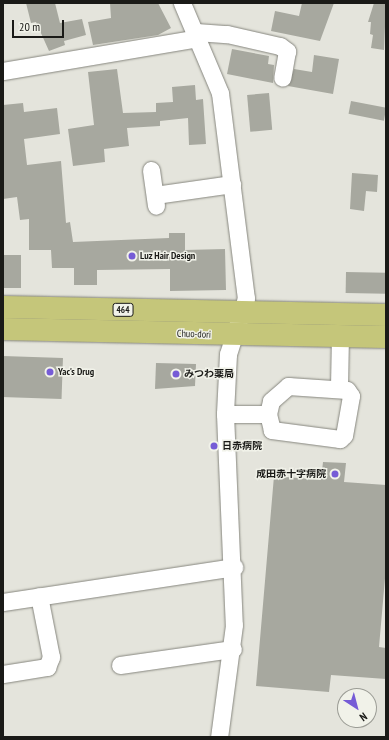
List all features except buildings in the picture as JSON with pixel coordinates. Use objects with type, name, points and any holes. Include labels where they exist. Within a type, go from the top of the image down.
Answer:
[{"type":"highway","name":"464","points":[[3,307],[386,315]]},
{"type":"highway","name":"Chuo-dori","points":[[3,329],[386,337]]},
{"type":"street","points":[[182,3],[197,35],[220,93],[246,298],[228,354],[225,414],[234,567],[233,649],[217,737]]},
{"type":"street","points":[[3,71],[197,35],[227,34],[280,46],[287,51],[282,78]]},
{"type":"street","points":[[151,170],[156,201],[232,184]]},
{"type":"street","points":[[340,336],[340,387]]},
{"type":"street","points":[[288,386],[340,387],[347,390],[351,396],[348,429],[340,438],[276,433],[268,414],[271,401],[288,386]]},
{"type":"street","points":[[225,414],[268,414]]},
{"type":"street","points":[[3,602],[234,567]]},
{"type":"street","points":[[3,674],[47,667],[51,657],[39,596]]},
{"type":"street","points":[[120,665],[233,649]]},
{"type":"place","name":"Luz Hair Design","points":[[132,256]]},
{"type":"place","name":"Yac's Drug","points":[[50,372]]},
{"type":"place","name":"みつわ薬局","points":[[176,374]]},
{"type":"place","name":"日赤病院","points":[[214,446]]},
{"type":"place","name":"成田赤十字病院","points":[[335,474]]}]
